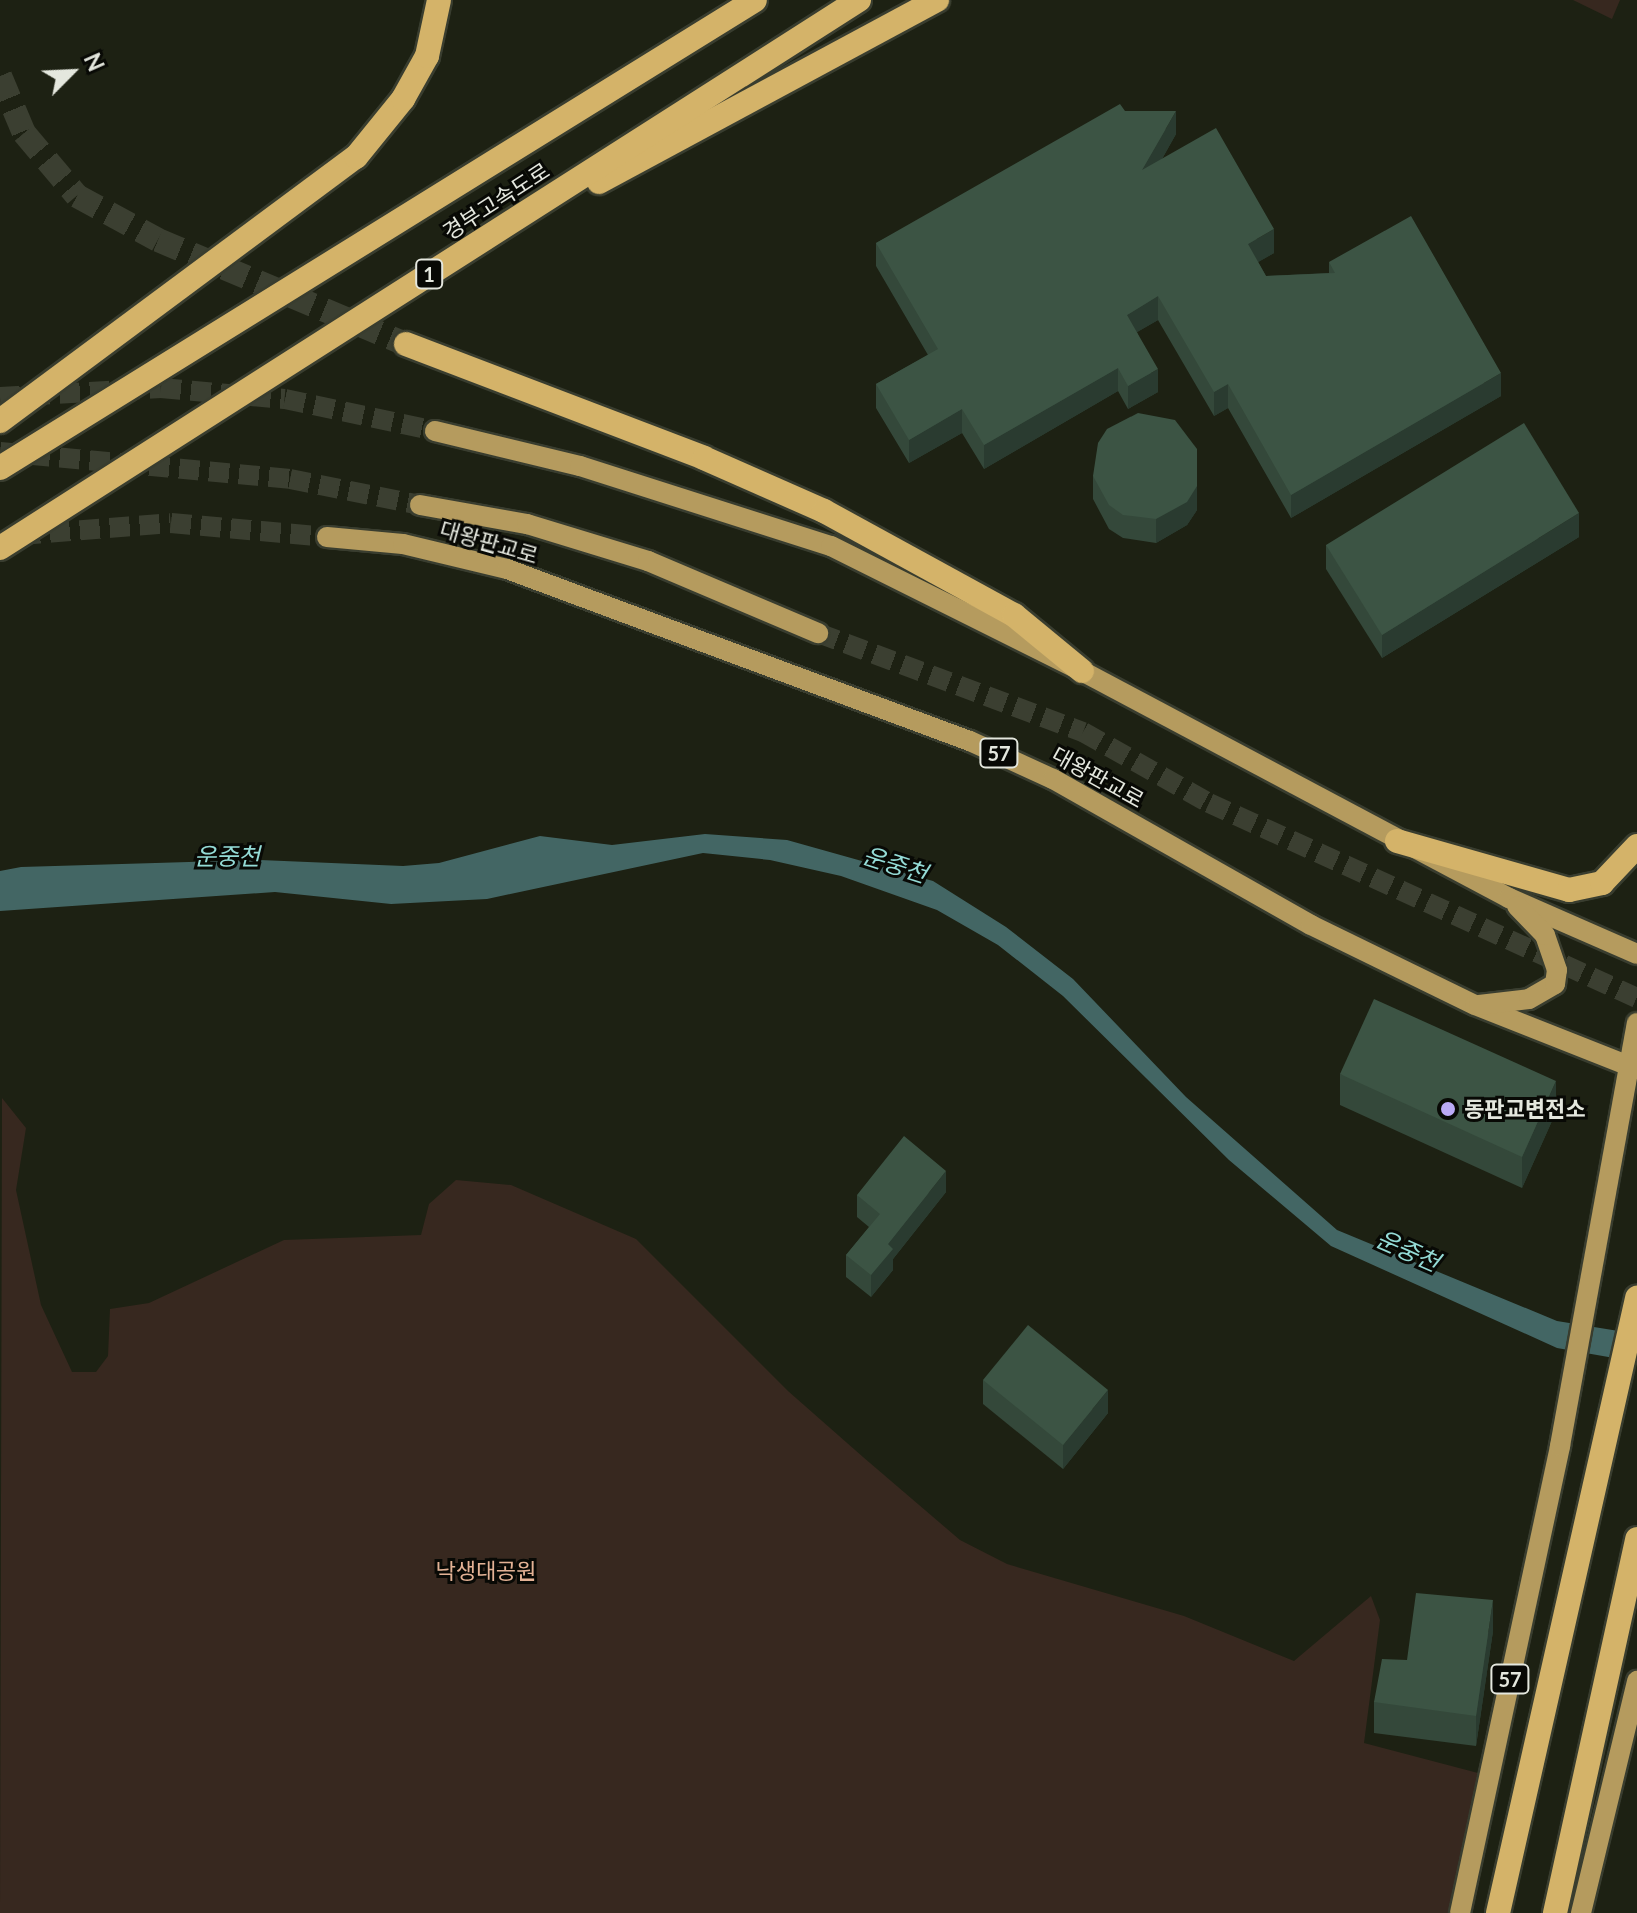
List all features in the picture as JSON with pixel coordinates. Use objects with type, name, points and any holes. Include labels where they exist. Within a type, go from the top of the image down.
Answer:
[{"type":"highway","points":[[0,421],[356,157],[403,99],[427,56],[439,0]]},
{"type":"highway","points":[[560,117],[728,0]]},
{"type":"highway","name":"경부고속도로","points":[[0,468],[560,117],[755,0]]},
{"type":"highway","name":"경부고속도로","points":[[0,548],[859,0]]},
{"type":"highway","points":[[445,264],[937,0]]},
{"type":"highway","points":[[406,344],[704,458],[824,511],[1014,615],[1082,671]]},
{"type":"highway","points":[[1397,841],[1569,890],[1602,883],[1637,846]]},
{"type":"highway","points":[[1498,1913],[1598,1490],[1637,1298]]},
{"type":"highway","points":[[1555,1913],[1637,1539]]},
{"type":"main road","points":[[435,431],[580,466],[831,546],[1082,671],[1509,898],[1637,954]]},
{"type":"main road","name":"대왕판교로","points":[[420,505],[527,524],[648,561],[818,633]]},
{"type":"main road","name":"대왕판교로","points":[[327,537],[403,544],[507,569],[970,741],[1044,774],[1311,925],[1475,1005],[1635,1069]]},
{"type":"main road","points":[[1475,1005],[1529,999],[1555,984],[1557,970],[1545,935],[1509,898]]},
{"type":"main road","points":[[1635,1069],[1637,1023]]},
{"type":"main road","name":"57","points":[[1460,1913],[1560,1446],[1635,1069]]},
{"type":"main road","points":[[1581,1913],[1637,1681]]},
{"type":"green space","points":[[1573,0],[1620,0],[1612,19]]},
{"type":"green space","name":"낙생대공원","points":[[2,1098],[26,1128],[16,1190],[41,1305],[72,1372],[96,1372],[108,1356],[110,1309],[149,1303],[284,1240],[421,1235],[429,1204],[456,1180],[511,1185],[636,1239],[788,1391],[863,1457],[960,1540],[1007,1564],[1184,1616],[1294,1661],[1371,1596],[1380,1620],[1364,1743],[1478,1773],[1450,1913],[0,1913]]},
{"type":"water","points":[[705,834],[787,840],[933,881],[1006,927],[1073,979],[1186,1097],[1337,1230],[1557,1321],[1637,1334],[1637,1362],[1557,1348],[1331,1246],[1229,1160],[1063,996],[998,945],[937,910],[841,876],[770,860],[703,853],[487,899],[391,904],[275,892],[0,911],[0,871],[21,867],[260,860],[403,866],[439,863],[540,836],[612,845]]},
{"type":"building","points":[[1120,104],[1125,111],[1176,111],[1142,170],[1216,128],[1274,229],[1248,244],[1266,276],[1335,273],[1329,262],[1411,216],[1501,373],[1291,495],[1228,384],[1214,392],[1158,296],[1127,315],[1158,369],[1128,386],[1118,368],[984,445],[962,409],[909,440],[876,384],[938,349],[876,243]]},
{"type":"building","points":[[1138,413],[1175,420],[1197,449],[1197,486],[1187,502],[1156,519],[1123,515],[1109,505],[1093,476],[1098,443],[1107,429]]},
{"type":"building","points":[[1524,423],[1579,513],[1382,635],[1326,545]]},
{"type":"building","name":"동판교변전소","points":[[1374,999],[1556,1081],[1522,1157],[1340,1074]]},
{"type":"building","points":[[904,1136],[946,1171],[888,1244],[893,1249],[871,1275],[846,1255],[880,1214],[857,1195]]},
{"type":"building","points":[[1028,1325],[1108,1390],[1063,1445],[983,1380]]},
{"type":"building","points":[[1416,1593],[1493,1600],[1476,1716],[1374,1702],[1382,1659],[1407,1660]]},
{"type":"tunnel","points":[[0,76],[24,133],[77,196],[158,240],[406,344]]},
{"type":"tunnel","points":[[0,397],[161,388],[285,399],[435,431]]},
{"type":"tunnel","points":[[0,452],[290,479],[420,505]]},
{"type":"tunnel","points":[[20,535],[171,523],[327,537]]},
{"type":"tunnel","points":[[818,633],[1083,732],[1209,803],[1637,998]]},
{"type":"place","name":"동판교변전소","points":[[1448,1109]]},
{"type":"water label","name":"운중천","points":[[227,856]]},
{"type":"water label","name":"운중천","points":[[895,864]]},
{"type":"water label","name":"운중천","points":[[1408,1250]]}]
